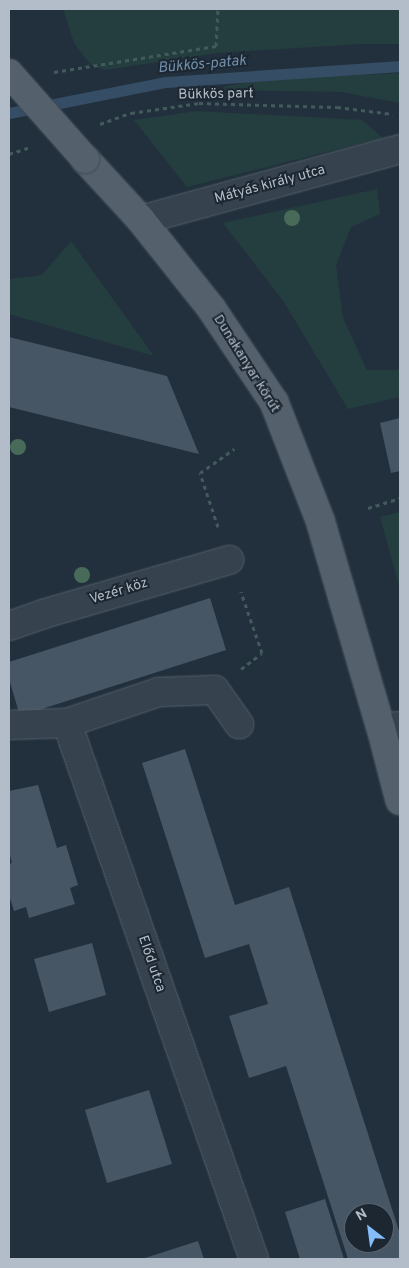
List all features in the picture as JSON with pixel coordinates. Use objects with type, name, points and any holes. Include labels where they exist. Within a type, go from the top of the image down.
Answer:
[{"type":"main road","name":"Dunakanyar körút","points":[[9,73],[141,220],[211,308],[274,402],[320,520],[391,727],[400,801]]},
{"type":"street","name":"Mátyás király utca","points":[[141,220],[400,149]]},
{"type":"street","name":"Vezér köz","points":[[9,626],[43,614],[229,560]]},
{"type":"street","points":[[9,725],[66,723],[159,692],[215,690],[239,724]]},
{"type":"street","name":"Előd utca","points":[[66,723],[254,1259]]},
{"type":"path","points":[[49,73],[216,46],[218,9]]},
{"type":"path","name":"Bükkös part","points":[[95,126],[131,113],[199,104],[337,107],[400,115]]},
{"type":"path","points":[[9,154],[33,146]]},
{"type":"path","points":[[200,473],[234,449]]},
{"type":"path","points":[[368,508],[400,498]]},
{"type":"green space","points":[[63,9],[400,9],[400,44],[361,44],[217,53],[105,70],[91,65],[74,43]]},
{"type":"green space","points":[[400,73],[400,103],[341,92],[224,90],[225,86],[272,79]]},
{"type":"green space","points":[[197,111],[362,120],[383,138],[187,187],[134,120]]},
{"type":"green space","points":[[377,189],[380,214],[351,227],[336,265],[343,318],[367,370],[400,370],[400,397],[348,409],[284,302],[223,223]]},
{"type":"green space","points":[[71,241],[154,356],[9,314],[9,279],[42,275]]},
{"type":"green space","points":[[400,512],[400,589],[380,517]]},
{"type":"building","points":[[9,337],[167,376],[199,454],[9,407]]},
{"type":"building","points":[[400,418],[400,471],[391,473],[380,423]]},
{"type":"building","points":[[210,598],[226,650],[20,716],[9,679],[9,662]]},
{"type":"building","points":[[185,749],[235,905],[289,887],[390,1203],[344,1203],[344,1247],[286,1066],[249,1078],[229,1016],[268,1004],[249,944],[205,958],[142,763]]},
{"type":"building","points":[[38,785],[57,848],[66,845],[78,885],[70,888],[75,904],[29,918],[26,907],[14,911],[9,895],[9,864],[12,863],[9,852],[9,791]]},
{"type":"building","points":[[92,943],[106,995],[49,1012],[34,959]]},
{"type":"building","points":[[149,1090],[172,1164],[107,1183],[85,1110]]},
{"type":"building","points":[[325,1199],[344,1259],[300,1259],[285,1212]]},
{"type":"building","points":[[394,1215],[400,1234],[400,1259],[348,1259],[346,1253],[394,1253]]},
{"type":"building","points":[[198,1241],[204,1259],[142,1259]]},
{"type":"waterway","name":"Bükkös-patak","points":[[9,113],[166,82],[400,66]]}]
